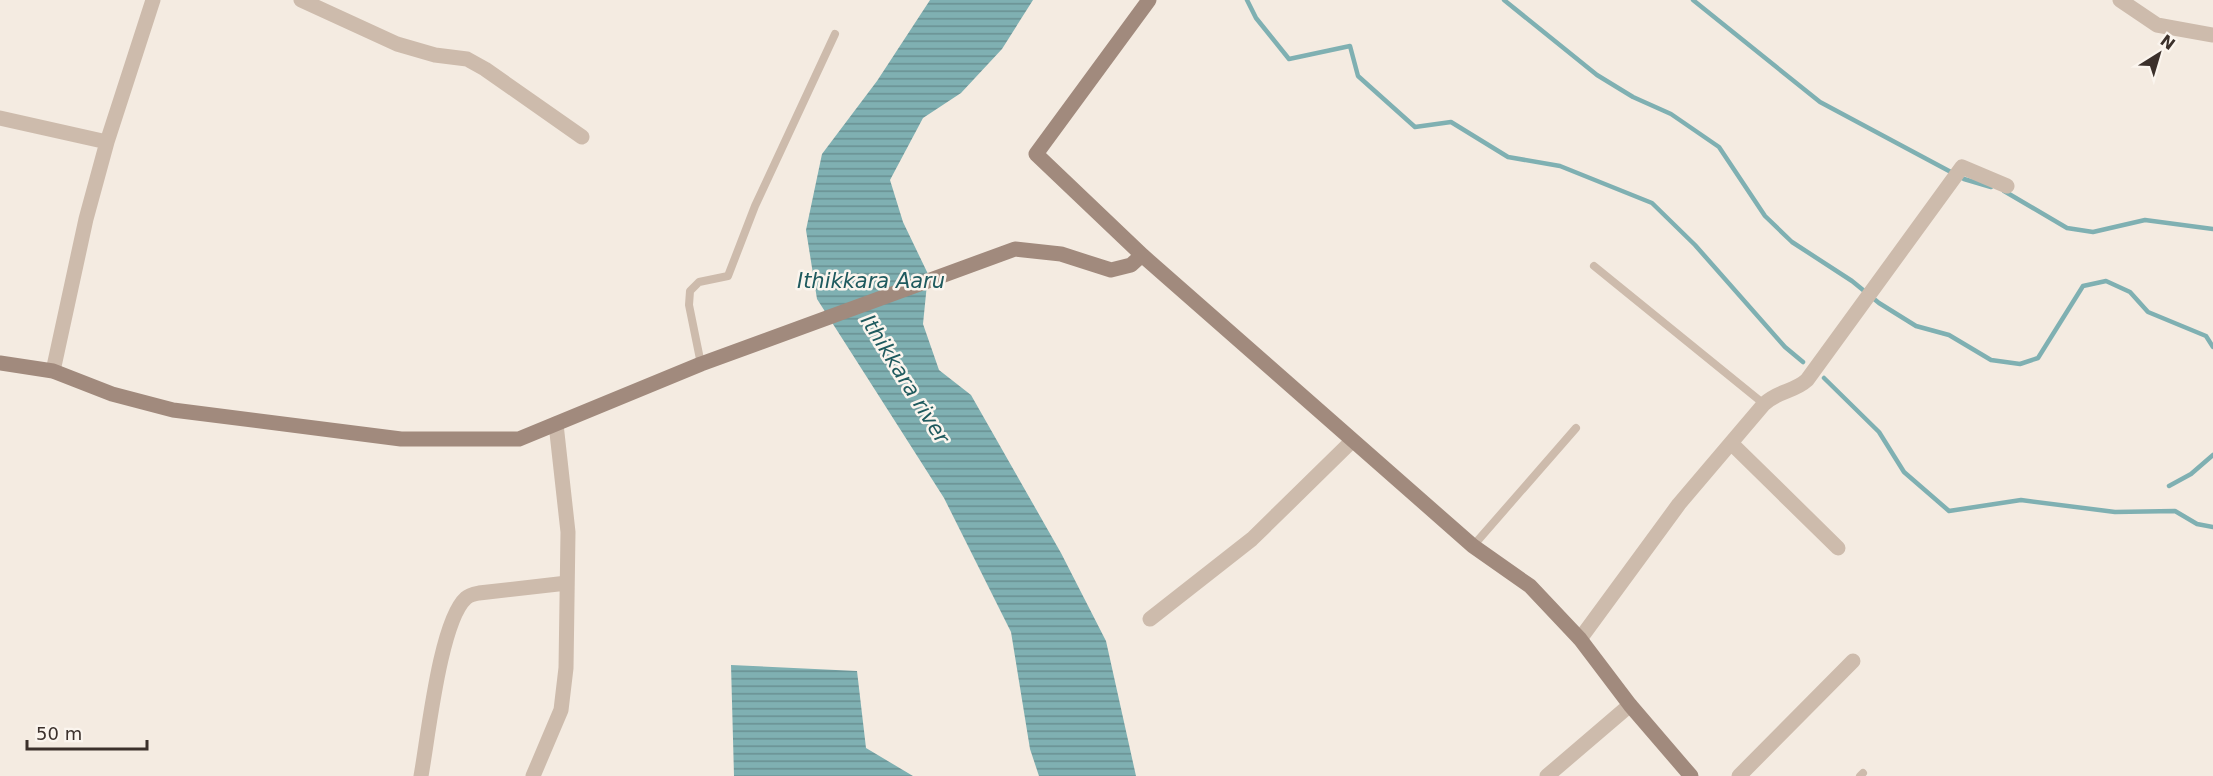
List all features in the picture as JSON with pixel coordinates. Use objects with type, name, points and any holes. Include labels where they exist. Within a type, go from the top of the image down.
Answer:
[{"type":"street","points":[[53,370],[86,219],[106,142],[153,0]]},
{"type":"street","points":[[301,0],[397,44],[435,55],[467,59],[485,69],[582,137]]},
{"type":"street","points":[[1149,0],[1036,154],[1142,255],[1352,441],[1473,546],[1530,586],[1580,639],[1630,705],[1690,776]]},
{"type":"street","points":[[2120,0],[2157,25],[2213,34]]},
{"type":"street","points":[[0,118],[106,142]]},
{"type":"street","points":[[1580,639],[1679,504],[1764,404],[1774,394],[1801,386],[1807,380],[1962,167],[2007,186]]},
{"type":"street","points":[[0,363],[53,370],[112,394],[173,410],[400,439],[519,439],[701,364],[1015,249],[1061,254],[1111,270],[1131,264],[1142,255]]},
{"type":"street","points":[[533,776],[561,710],[566,668],[568,532],[556,424]]},
{"type":"street","points":[[1150,619],[1252,539],[1352,441]]},
{"type":"street","points":[[1731,443],[1838,548]]},
{"type":"street","points":[[421,776],[447,636],[460,605],[467,596],[479,593],[567,583]]},
{"type":"street","points":[[1739,776],[1853,661]]},
{"type":"street","points":[[1547,776],[1630,705]]},
{"type":"lane","points":[[701,364],[689,304],[690,291],[699,282],[728,276],[755,206],[835,34]]},
{"type":"lane","points":[[1594,266],[1764,404]]},
{"type":"lane","points":[[1473,546],[1576,428]]},
{"type":"water","name":"Ithikkara Aaru","points":[[930,0],[1033,0],[1002,49],[961,93],[923,118],[890,180],[903,222],[928,274],[923,324],[939,370],[971,395],[1061,553],[1106,641],[1136,776],[1039,776],[1030,749],[1011,632],[944,498],[817,299],[806,230],[822,154],[877,81]]},
{"type":"water","points":[[731,665],[857,671],[866,748],[913,776],[734,776]]},
{"type":"waterway","points":[[1247,0],[1256,18],[1289,59],[1350,46],[1358,76],[1415,127],[1451,122],[1508,157],[1560,166],[1652,203],[1695,245],[1785,347],[1803,362]]},
{"type":"waterway","points":[[1504,0],[1597,75],[1633,97],[1671,114],[1719,147],[1765,216],[1792,242],[1916,326],[1949,335],[1991,360],[2020,364],[2038,358],[2083,286],[2106,281],[2130,292],[2148,312],[2206,336],[2213,347]]},
{"type":"waterway","points":[[1693,0],[1820,102],[1964,179],[1991,187]]},
{"type":"waterway","points":[[2004,191],[2067,228],[2093,232],[2145,220],[2213,229]]},
{"type":"waterway","points":[[1824,378],[1879,432],[1904,472],[1949,511],[2021,500],[2115,512],[2175,511],[2197,524],[2213,527]]},
{"type":"waterway","points":[[2169,486],[2191,474],[2213,455]]},
{"type":"water label","name":"Ithikkara river","points":[[905,379]]}]
